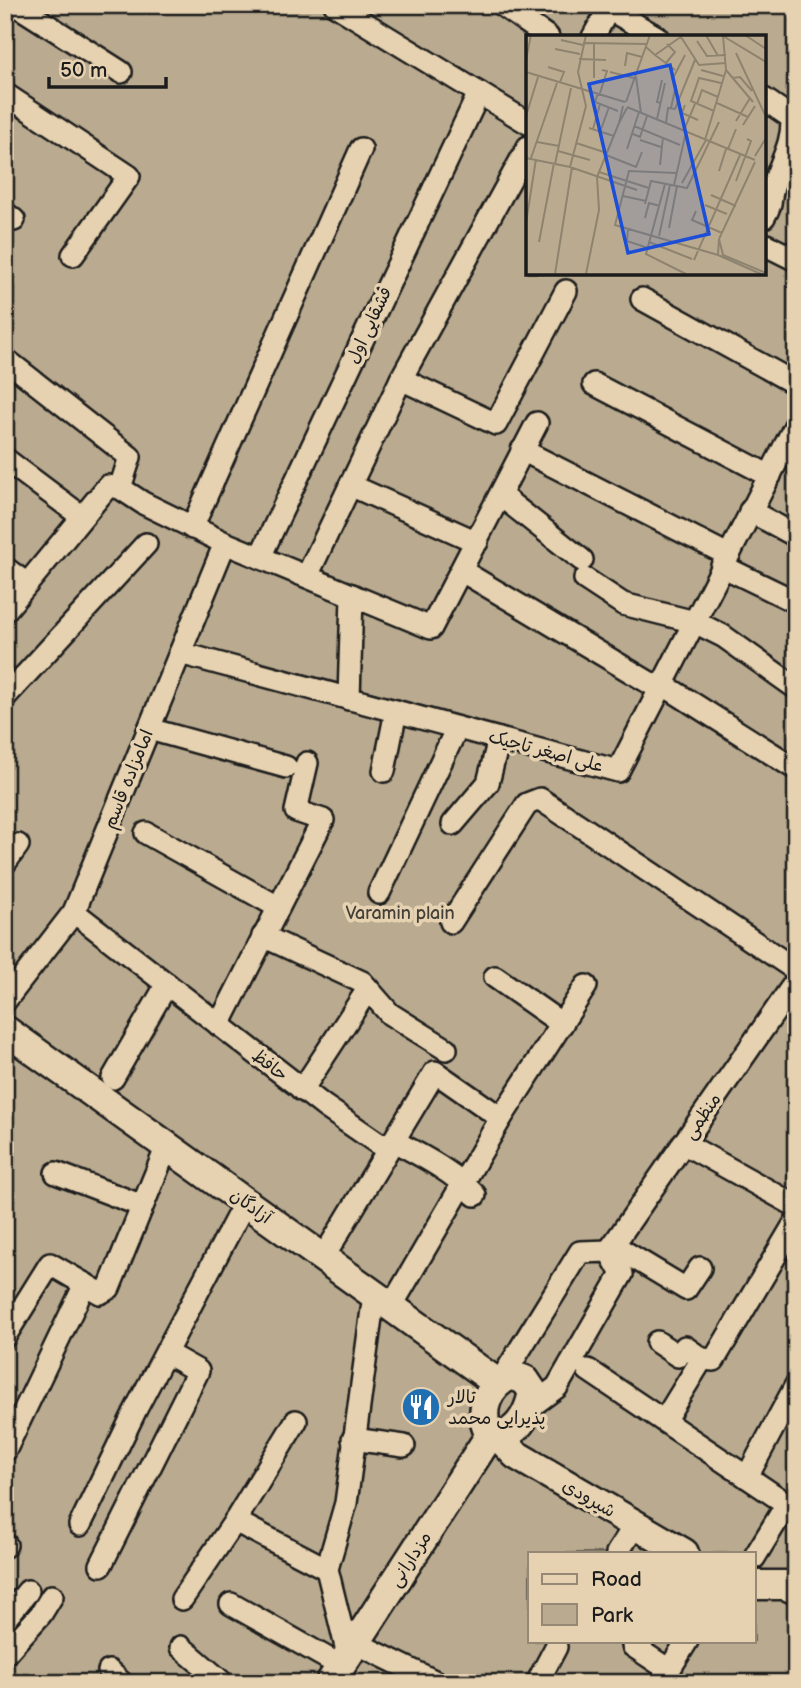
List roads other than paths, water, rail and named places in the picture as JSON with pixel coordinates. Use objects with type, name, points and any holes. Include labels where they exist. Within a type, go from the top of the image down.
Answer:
[{"type":"main road","name":"آزادگان","points":[[6,1033],[382,1301],[499,1381]]},
{"type":"main road","points":[[511,1375],[531,1385],[533,1392],[530,1407],[518,1426],[495,1436],[484,1416],[485,1403],[499,1381],[511,1375]]},
{"type":"main road","name":"شیرودی","points":[[495,1436],[516,1455],[682,1552]]},
{"type":"main road","name":"مزدارانی","points":[[344,1662],[495,1436]]},
{"type":"main road","points":[[756,1585],[785,1585],[796,1590]]},
{"type":"street","points":[[16,5],[121,72]]},
{"type":"street","points":[[335,5],[526,122]]},
{"type":"street","points":[[502,5],[545,35]]},
{"type":"street","points":[[594,35],[610,7],[654,35]]},
{"type":"street","name":"قشقایی اول","points":[[260,557],[479,93]]},
{"type":"street","points":[[5,94],[130,176],[73,255]]},
{"type":"street","points":[[766,214],[773,203],[774,184],[792,134],[792,118],[772,103]]},
{"type":"street","points":[[192,528],[361,149]]},
{"type":"street","points":[[307,576],[401,379],[526,151]]},
{"type":"street","points":[[766,245],[796,260]]},
{"type":"street","points":[[401,379],[496,424],[566,291]]},
{"type":"street","points":[[642,299],[796,384]]},
{"type":"street","points":[[5,359],[130,457],[120,488]]},
{"type":"street","points":[[594,384],[770,476]]},
{"type":"street","points":[[5,611],[108,486],[120,488],[225,543],[431,628],[463,571],[537,423]]},
{"type":"street","name":"علی اصغر تاجیک","points":[[180,653],[618,771],[750,511],[770,476],[789,456],[796,424]]},
{"type":"street","points":[[522,450],[725,560],[796,602]]},
{"type":"street","points":[[5,459],[81,516]]},
{"type":"street","points":[[350,485],[477,542]]},
{"type":"street","points":[[500,495],[623,604],[695,622],[723,636],[796,688]]},
{"type":"street","points":[[750,511],[796,536]]},
{"type":"street","name":"امامزاده قاسم","points":[[5,1001],[74,912],[225,543]]},
{"type":"street","points":[[5,696],[146,544]]},
{"type":"street","points":[[5,568],[27,584]]},
{"type":"street","points":[[463,571],[796,769]]},
{"type":"street","points":[[349,699],[352,594]]},
{"type":"street","points":[[384,771],[396,711]]},
{"type":"street","points":[[379,893],[457,727]]},
{"type":"street","points":[[149,729],[297,765],[296,811],[323,820],[219,1025]]},
{"type":"street","points":[[453,824],[488,783],[499,739]]},
{"type":"street","points":[[451,922],[527,804],[540,799],[796,970]]},
{"type":"street","points":[[146,833],[278,907]]},
{"type":"street","points":[[5,863],[18,845]]},
{"type":"street","name":"حافظ","points":[[74,912],[302,1090],[382,1146],[394,1141],[469,1189]]},
{"type":"street","points":[[263,936],[362,982],[390,1014],[446,1049]]},
{"type":"street","points":[[495,977],[562,1024]]},
{"type":"street","points":[[113,1078],[167,984]]},
{"type":"street","points":[[344,1662],[327,1569],[346,1503],[354,1439],[382,1301],[469,1189],[495,1114],[562,1024],[586,986]]},
{"type":"street","points":[[302,1090],[368,989]]},
{"type":"street","name":"منظمی","points":[[611,1248],[793,991]]},
{"type":"street","points":[[323,1258],[435,1072],[495,1114]]},
{"type":"street","points":[[683,1143],[796,1206]]},
{"type":"street","points":[[5,1336],[50,1264],[100,1293],[109,1288],[140,1205],[167,1146]]},
{"type":"street","points":[[56,1173],[140,1205]]},
{"type":"street","points":[[80,1525],[245,1202]]},
{"type":"street","points":[[657,1342],[678,1356],[685,1347],[702,1359],[714,1360],[796,1221]]},
{"type":"street","points":[[530,1407],[557,1387],[622,1274],[611,1248]]},
{"type":"street","points":[[499,1381],[580,1252],[611,1248],[686,1289],[700,1268]]},
{"type":"street","points":[[5,1451],[85,1284]]},
{"type":"street","points":[[101,1565],[198,1371],[166,1353]]},
{"type":"street","points":[[664,1421],[702,1359]]},
{"type":"street","points":[[589,1370],[788,1504],[756,1555]]},
{"type":"street","points":[[747,1477],[796,1385]]},
{"type":"street","points":[[182,1599],[235,1521],[296,1421]]},
{"type":"street","points":[[354,1439],[404,1446]]},
{"type":"street","points":[[235,1521],[327,1569]]},
{"type":"street","points":[[618,1552],[635,1525]]},
{"type":"street","points":[[5,1619],[27,1591]]},
{"type":"street","points":[[5,1654],[41,1614],[52,1597]]},
{"type":"street","points":[[231,1604],[344,1662],[438,1683]]},
{"type":"street","points":[[633,1646],[665,1677],[686,1642]]},
{"type":"street","points":[[181,1647],[223,1683]]},
{"type":"street","points":[[537,1683],[556,1647]]},
{"type":"place","name":"تالار پذیرایی محمد","points":[[421,1407]]},
{"type":"park label","name":"Varamin plain","points":[[400,913]]}]
